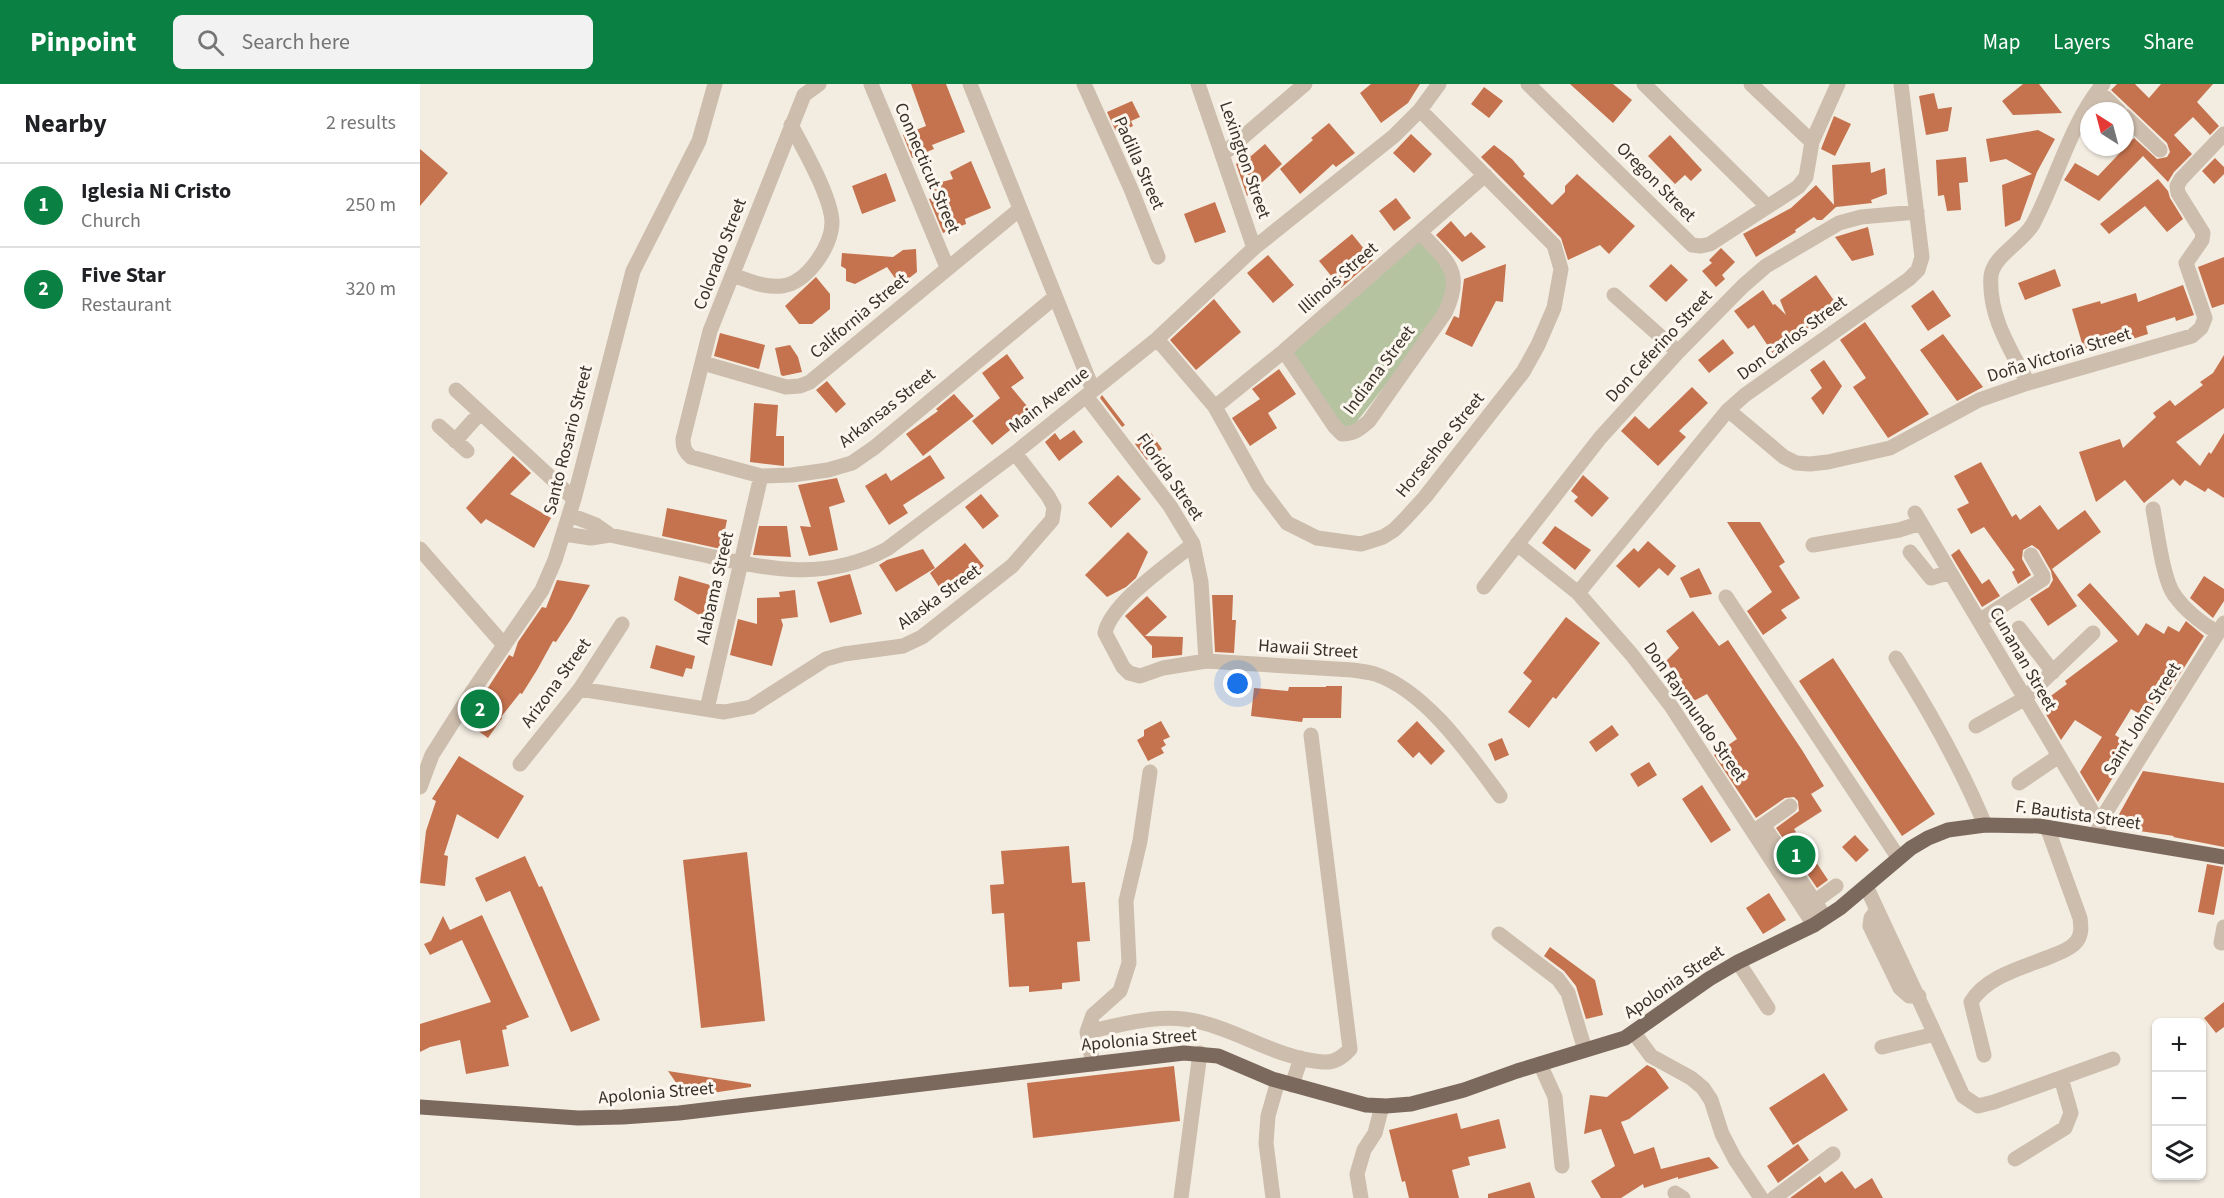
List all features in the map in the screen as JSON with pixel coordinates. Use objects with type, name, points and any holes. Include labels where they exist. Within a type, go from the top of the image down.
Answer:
[{"type":"main road","name":"F. Bautista Street","points":[[1820,921],[1866,886],[1898,857],[1928,838],[1948,830],[2014,824],[2099,829],[2224,857]]},
{"type":"main road","name":"Apolonia Street","points":[[420,1107],[578,1118],[623,1117],[679,1113],[1184,1053],[1218,1056],[1285,1083],[1366,1105],[1411,1104],[1634,1033],[1708,979],[1820,921]]},
{"type":"street","name":"Santo Rosario Street","points":[[420,787],[432,755],[542,590],[570,515],[633,271],[699,141],[716,84]]},
{"type":"street","name":"Colorado Street","points":[[684,450],[683,440],[710,331],[804,95],[819,84]]},
{"type":"street","name":"Connecticut Street","points":[[871,84],[947,267]]},
{"type":"street","points":[[970,84],[1090,393]]},
{"type":"street","name":"Padilla Street","points":[[1084,84],[1131,189],[1158,257]]},
{"type":"street","name":"Lexington Street","points":[[1198,84],[1254,248]]},
{"type":"street","points":[[1222,155],[1305,84]]},
{"type":"street","name":"Main Avenue","points":[[564,534],[591,538],[610,535],[779,570],[813,570],[864,561],[887,549],[1015,453],[1157,339],[1254,248],[1394,136],[1420,110],[1439,84]]},
{"type":"street","points":[[1644,84],[1767,206]]},
{"type":"street","points":[[1751,84],[1812,142]]},
{"type":"street","name":"Oregon Street","points":[[1534,86],[1692,245],[1701,246],[1710,244],[1798,187],[1806,177],[1812,142],[1838,84]]},
{"type":"street","name":"Don Carlos Street","points":[[1578,593],[1728,410],[1914,275],[1922,256],[1901,84]]},
{"type":"street","points":[[2028,383],[1995,316],[1991,276],[1993,267],[2019,242],[2033,223],[2078,122],[2099,88],[2110,102]]},
{"type":"street","name":"Horseshoe Street","points":[[1157,339],[1215,407],[1259,486],[1287,522],[1317,538],[1361,544],[1383,537],[1394,530],[1425,497],[1523,372],[1554,308],[1560,268],[1554,245],[1420,110]]},
{"type":"street","points":[[733,275],[759,285],[783,286],[802,276],[818,260],[829,242],[832,220],[825,195],[791,125]]},
{"type":"street","points":[[2134,125],[2160,150]]},
{"type":"street","name":"Doña Victoria Street","points":[[1728,410],[1784,457],[1796,463],[1810,464],[1890,448],[1964,407],[2028,383],[2192,336],[2201,328],[2205,318],[2186,263],[2202,240],[2204,233],[2178,193],[2177,186],[2224,134]]},
{"type":"street","name":"Illinois Street","points":[[1215,407],[1284,351],[1485,175]]},
{"type":"street","name":"California Street","points":[[703,363],[786,387],[800,386],[810,382],[1020,209]]},
{"type":"street","name":"Don Ceferino Street","points":[[1484,587],[1600,438],[1678,352],[1743,286],[1766,267],[1839,223],[1861,217],[1917,212]]},
{"type":"street","name":"Indiana Street","points":[[1284,351],[1335,427],[1342,434],[1350,434],[1359,430],[1369,421],[1445,313],[1454,295],[1454,277],[1451,270],[1420,232]]},
{"type":"street","points":[[1614,295],[1678,352]]},
{"type":"street","name":"Arkansas Street","points":[[684,450],[691,457],[761,477],[828,470],[852,463],[875,447],[1054,297]]},
{"type":"street","points":[[456,390],[574,499]]},
{"type":"street","name":"Florida Street","points":[[1090,393],[1170,506],[1193,544],[1201,582],[1206,661]]},
{"type":"street","points":[[455,441],[480,413]]},
{"type":"street","points":[[439,426],[468,451]]},
{"type":"street","name":"Alaska Street","points":[[580,689],[724,712],[751,707],[826,659],[844,654],[903,646],[922,637],[1012,566],[1046,530],[1052,519],[1054,507],[1040,484],[1015,453]]},
{"type":"street","name":"Alabama Street","points":[[707,709],[761,477]]},
{"type":"street","points":[[2153,509],[2166,572],[2174,596],[2207,626],[2221,628]]},
{"type":"street","name":"Main Avenue","points":[[570,515],[596,525],[610,535]]},
{"type":"street","name":"Cunanan Street","points":[[1813,545],[1899,530],[1918,518],[2099,829]]},
{"type":"street","name":"Hawaii Street","points":[[1193,544],[1136,591],[1110,617],[1105,633],[1123,667],[1133,675],[1140,676],[1163,668],[1206,661],[1353,670],[1375,674],[1419,700],[1467,750],[1500,796]]},
{"type":"street","name":"Don Raymundo Street","points":[[1517,544],[1578,593],[1632,655],[1758,829],[1820,921]]},
{"type":"street","points":[[420,549],[504,645]]},
{"type":"street","points":[[1910,552],[1931,578],[1950,572]]},
{"type":"street","points":[[1978,621],[2043,579],[2031,555]]},
{"type":"street","points":[[1726,597],[1898,857]]},
{"type":"street","name":"Arizona Street","points":[[520,764],[580,689],[622,624]]},
{"type":"street","points":[[2019,628],[2054,672]]},
{"type":"street","name":"Saint John Street","points":[[2099,829],[2221,628]]},
{"type":"street","points":[[1976,726],[2024,699],[2092,633]]},
{"type":"street","points":[[1896,658],[1968,784],[1985,825]]},
{"type":"street","points":[[1087,1032],[1150,1018],[1200,1021],[1287,1054],[1324,1063],[1343,1058],[1350,1049],[1311,735]]},
{"type":"street","points":[[2019,783],[2057,755]]},
{"type":"street","points":[[1093,1064],[1087,1032],[1093,1016],[1120,991],[1130,963],[1126,901],[1140,841],[1150,772]]},
{"type":"street","points":[[1790,806],[1758,829],[1814,902],[1820,921]]},
{"type":"street","points":[[1983,1054],[1971,1002],[1976,993],[1995,980],[2067,950],[2077,941],[2081,930],[2080,918],[2047,827]]},
{"type":"street","points":[[1814,902],[1836,886]]},
{"type":"street","points":[[1866,886],[1963,1096],[1978,1106],[2113,1059]]},
{"type":"street","points":[[2221,943],[2224,927]]},
{"type":"street","points":[[1499,934],[1558,979],[1568,993],[1585,1050]]},
{"type":"street","points":[[1738,962],[1768,1008]]},
{"type":"street","points":[[1634,1033],[1651,1056],[1691,1078],[1703,1088],[1711,1100],[1722,1134],[1735,1159],[1763,1198],[1833,1154]]},
{"type":"street","points":[[1882,1047],[1935,1034]]},
{"type":"street","points":[[1181,1198],[1200,1053]]},
{"type":"street","points":[[1273,1198],[1266,1143],[1268,1116],[1301,1058]]},
{"type":"street","points":[[1540,1064],[1555,1097],[1562,1166]]},
{"type":"street","points":[[2015,1159],[2065,1128],[2071,1113],[2061,1078]]},
{"type":"street","points":[[1361,1198],[1357,1174],[1364,1150],[1375,1133],[1382,1106]]},
{"type":"green space","points":[[1421,236],[1451,282],[1443,312],[1351,429],[1342,431],[1288,351]]},
{"type":"building","points":[[911,84],[946,84],[965,132],[932,145],[934,149],[912,158],[903,135],[926,126]]},
{"type":"building","points":[[1371,84],[1420,84],[1408,103],[1381,123],[1360,93]]},
{"type":"building","points":[[1570,84],[1613,84],[1632,100],[1613,123]]},
{"type":"building","points":[[2023,84],[2039,84],[2062,113],[2013,115],[2002,101]]},
{"type":"building","points":[[2117,84],[2135,84],[2149,98],[2161,84],[2213,84],[2197,102],[2219,126],[2210,135],[2193,117],[2174,135],[2192,154],[2174,172],[2168,182],[2143,156],[2099,201],[2064,180],[2075,163],[2098,176],[2117,156],[2134,156],[2134,138],[2157,159],[2167,157],[2170,152],[2167,143],[2134,112],[2134,102],[2124,102],[2111,90]]},
{"type":"building","points":[[1484,87],[1503,101],[1489,118],[1471,104]]},
{"type":"building","points":[[1934,93],[1938,109],[1952,107],[1948,131],[1926,135],[1919,96]]},
{"type":"building","points":[[1132,101],[1140,117],[1131,121],[1133,126],[1117,134],[1107,112]]},
{"type":"building","points":[[1834,116],[1851,124],[1835,156],[1821,149]]},
{"type":"building","points":[[1329,123],[1355,153],[1336,167],[1333,164],[1300,194],[1280,169]]},
{"type":"building","points":[[2038,130],[2055,139],[2037,172],[2020,220],[2005,227],[2002,185],[2032,174],[2006,159],[1990,162],[1986,139]]},
{"type":"building","points":[[1411,134],[1432,154],[1414,173],[1393,153]]},
{"type":"building","points":[[1670,135],[1702,170],[1691,181],[1685,175],[1675,184],[1648,156]]},
{"type":"building","points":[[1265,144],[1282,164],[1247,196],[1236,164],[1248,153],[1251,156]]},
{"type":"building","points":[[1494,145],[1512,159],[1525,174],[1523,176],[1552,205],[1565,192],[1565,186],[1577,174],[1635,226],[1609,254],[1600,245],[1568,260],[1561,238],[1481,157]]},
{"type":"building","points":[[420,149],[448,173],[420,206]]},
{"type":"building","points":[[1966,157],[1968,182],[1959,183],[1961,210],[1947,211],[1944,195],[1938,196],[1936,160]]},
{"type":"building","points":[[2215,158],[2224,167],[2224,174],[2214,184],[2202,171]]},
{"type":"building","points":[[971,161],[991,208],[965,219],[966,224],[943,233],[929,199],[935,197],[933,189],[941,188],[938,183],[953,179],[950,172]]},
{"type":"building","points":[[1870,162],[1871,173],[1885,168],[1887,194],[1871,200],[1872,203],[1836,207],[1822,220],[1814,217],[1795,230],[1796,232],[1756,257],[1743,234],[1791,208],[1816,185],[1834,205],[1832,165]]},
{"type":"building","points":[[886,173],[896,201],[862,214],[852,186]]},
{"type":"building","points":[[2158,179],[2168,191],[2183,219],[2167,232],[2145,206],[2109,234],[2100,224]]},
{"type":"building","points":[[1396,198],[1411,218],[1394,231],[1379,211]]},
{"type":"building","points":[[1215,202],[1226,232],[1195,243],[1184,214]]},
{"type":"building","points":[[1451,221],[1465,237],[1471,232],[1486,247],[1462,262],[1436,235]]},
{"type":"building","points":[[1868,227],[1874,255],[1852,261],[1835,237]]},
{"type":"building","points":[[1352,234],[1373,260],[1341,288],[1319,261]]},
{"type":"building","points":[[1721,248],[1735,262],[1722,275],[1725,279],[1716,287],[1702,271],[1712,263],[1709,260]]},
{"type":"building","points":[[916,249],[917,272],[900,285],[887,267],[855,284],[846,281],[846,269],[841,266],[842,253],[893,257],[903,250]]},
{"type":"building","points":[[1268,255],[1294,285],[1273,303],[1247,273]]},
{"type":"building","points":[[2224,257],[2224,304],[2212,308],[2198,267]]},
{"type":"building","points":[[1506,264],[1503,302],[1496,301],[1472,347],[1445,334],[1454,316],[1459,318],[1464,279]]},
{"type":"building","points":[[1671,264],[1688,280],[1666,302],[1649,286]]},
{"type":"building","points":[[2055,269],[2061,286],[2025,300],[2018,283]]},
{"type":"building","points":[[1816,275],[1840,309],[1774,355],[1754,325],[1748,329],[1734,311],[1763,290],[1773,305],[1775,304],[1786,315],[1780,300]]},
{"type":"building","points":[[816,277],[830,294],[830,309],[812,324],[799,324],[785,306]]},
{"type":"building","points":[[2183,285],[2194,315],[2176,321],[2175,317],[2146,326],[2148,334],[2120,343],[2119,339],[2084,350],[2072,309],[2100,301],[2101,304],[2136,293],[2138,302]]},
{"type":"building","points":[[1933,290],[1951,316],[1928,331],[1911,306]]},
{"type":"building","points":[[1214,299],[1241,332],[1196,370],[1170,340]]},
{"type":"building","points":[[1865,322],[1929,414],[1888,438],[1853,387],[1866,378],[1840,340]]},
{"type":"building","points":[[720,333],[765,345],[759,369],[714,356]]},
{"type":"building","points":[[1943,334],[1983,387],[1957,401],[1920,350]]},
{"type":"building","points":[[1723,339],[1734,353],[1709,373],[1698,360]]},
{"type":"building","points":[[790,345],[798,357],[802,372],[783,376],[775,348]]},
{"type":"building","points":[[1007,354],[1024,378],[1011,387],[1032,412],[992,445],[972,421],[1000,398],[982,373]]},
{"type":"building","points":[[2224,355],[2224,408],[2176,442],[2200,466],[2209,452],[2211,454],[2224,433],[2224,498],[2208,488],[2205,492],[2185,480],[2180,486],[2173,479],[2144,503],[2125,480],[2096,502],[2079,452],[2120,439],[2123,448],[2156,417],[2153,413],[2170,400],[2175,406],[2203,385],[2200,382],[2213,373]]},
{"type":"building","points":[[1824,360],[1842,386],[1823,415],[1811,398],[1822,388],[1810,370]]},
{"type":"building","points":[[1279,369],[1296,394],[1268,413],[1277,428],[1250,446],[1232,418],[1260,399],[1252,389]]},
{"type":"building","points":[[827,381],[846,404],[836,413],[816,390]]},
{"type":"building","points":[[1692,387],[1708,403],[1679,431],[1686,437],[1658,466],[1621,431],[1635,416],[1649,429]]},
{"type":"building","points":[[954,394],[974,416],[923,456],[906,434],[938,411],[936,409]]},
{"type":"building","points":[[1102,395],[1125,425],[1122,427],[1100,398]]},
{"type":"building","points":[[754,403],[778,405],[776,436],[784,436],[784,466],[750,462]]},
{"type":"building","points":[[1074,430],[1083,442],[1059,461],[1045,442],[1055,433],[1060,440]]},
{"type":"building","points":[[1151,433],[1162,449],[1147,460],[1135,444]]},
{"type":"building","points":[[930,455],[945,478],[903,505],[908,513],[889,525],[865,486],[886,473],[891,481]]},
{"type":"building","points":[[513,456],[531,473],[510,494],[551,518],[534,548],[486,519],[481,524],[466,508]]},
{"type":"building","points":[[1981,462],[2012,517],[2016,514],[2020,520],[2040,505],[2058,530],[2085,510],[2101,532],[2052,569],[2077,606],[2048,626],[2030,599],[2049,587],[2053,580],[2051,571],[2039,550],[2032,545],[2023,550],[2022,559],[2031,575],[2018,584],[2012,572],[2015,570],[1984,527],[1971,534],[1957,509],[1969,503],[1954,476]]},
{"type":"building","points":[[1118,475],[1141,499],[1111,528],[1088,503]]},
{"type":"building","points":[[1583,475],[1609,498],[1592,517],[1574,501],[1578,497],[1571,491]]},
{"type":"building","points":[[837,478],[845,502],[829,507],[838,550],[809,556],[800,526],[811,527],[798,485]]},
{"type":"building","points":[[981,494],[999,516],[983,529],[965,507]]},
{"type":"building","points":[[667,508],[727,520],[721,549],[662,536]]},
{"type":"building","points":[[1727,522],[1760,522],[1785,562],[1779,566],[1800,598],[1781,610],[1787,618],[1763,635],[1747,611],[1772,592]]},
{"type":"building","points":[[759,526],[787,526],[791,557],[753,555]]},
{"type":"building","points":[[1555,526],[1591,550],[1575,570],[1542,543]]},
{"type":"building","points":[[1128,532],[1148,552],[1136,578],[1126,587],[1107,597],[1085,575]]},
{"type":"building","points":[[1648,541],[1676,566],[1668,576],[1659,568],[1639,588],[1616,566],[1634,548],[1638,552]]},
{"type":"building","points":[[965,543],[984,566],[945,596],[930,573]]},
{"type":"building","points":[[923,549],[935,568],[896,592],[879,565],[887,560]]},
{"type":"building","points":[[1959,549],[1982,584],[1989,579],[2000,596],[1982,607],[1951,555]]},
{"type":"building","points":[[1699,568],[1712,594],[1690,598],[1680,578]]},
{"type":"building","points":[[850,574],[862,614],[830,623],[817,582]]},
{"type":"building","points":[[679,576],[717,587],[704,618],[674,600]]},
{"type":"building","points":[[2204,576],[2224,589],[2224,601],[2213,618],[2190,598]]},
{"type":"building","points":[[557,580],[590,585],[571,619],[556,642],[553,641],[522,694],[520,693],[501,717],[488,738],[466,722],[509,655],[513,657],[518,642],[542,607],[546,608]]},
{"type":"building","points":[[2090,583],[2138,636],[2146,623],[2164,634],[2168,626],[2179,632],[2186,621],[2204,636],[2165,698],[2162,696],[2149,719],[2131,709],[2115,735],[2132,746],[2098,802],[2080,772],[2102,737],[2075,720],[2061,740],[2040,704],[2067,684],[2065,681],[2118,641],[2077,595]]},
{"type":"building","points":[[795,590],[798,617],[781,619],[783,625],[772,666],[730,655],[738,619],[757,624],[757,598],[780,597],[779,592]]},
{"type":"building","points":[[1212,595],[1233,595],[1232,620],[1236,620],[1234,653],[1215,652]]},
{"type":"building","points":[[1147,596],[1167,617],[1145,636],[1183,637],[1182,655],[1152,658],[1152,646],[1125,616]]},
{"type":"building","points":[[1693,611],[1719,646],[1728,640],[1824,786],[1811,794],[1822,811],[1794,829],[1828,880],[1817,888],[1776,828],[1799,811],[1798,801],[1794,797],[1785,798],[1756,818],[1714,755],[1737,739],[1707,694],[1686,705],[1674,686],[1683,680],[1665,662],[1679,648],[1666,631]]},
{"type":"building","points":[[1566,617],[1600,643],[1556,699],[1553,697],[1529,728],[1508,712],[1532,681],[1523,673]]},
{"type":"building","points":[[656,645],[695,656],[692,669],[686,668],[683,677],[650,668]]},
{"type":"building","points":[[1833,658],[1935,814],[1902,836],[1799,681]]},
{"type":"building","points":[[1342,686],[1341,718],[1303,718],[1302,722],[1251,716],[1254,688],[1288,691],[1289,687]]},
{"type":"building","points":[[1161,721],[1170,737],[1163,740],[1166,745],[1161,748],[1164,753],[1148,761],[1137,740],[1144,736],[1144,730]]},
{"type":"building","points":[[1417,721],[1445,751],[1431,765],[1419,752],[1413,758],[1397,741]]},
{"type":"building","points":[[1612,725],[1619,735],[1596,752],[1589,742]]},
{"type":"building","points":[[1502,738],[1509,755],[1495,761],[1488,744]]},
{"type":"building","points":[[459,756],[524,796],[498,839],[457,814],[444,855],[448,856],[445,886],[420,883],[426,831],[436,801],[432,799]]},
{"type":"building","points":[[1649,762],[1657,775],[1638,787],[1630,774]]},
{"type":"building","points":[[2143,771],[2224,783],[2224,847],[2174,836],[2112,827]]},
{"type":"building","points":[[1702,785],[1731,830],[1711,843],[1682,799]]},
{"type":"building","points":[[1855,835],[1869,850],[1856,862],[1842,847]]},
{"type":"building","points":[[1069,846],[1072,883],[1085,882],[1090,941],[1077,942],[1080,981],[1062,983],[1062,989],[1029,992],[1029,986],[1009,987],[1004,913],[992,914],[990,885],[1004,884],[1001,851]]},
{"type":"building","points":[[747,852],[765,1021],[701,1028],[683,860]]},
{"type":"building","points":[[525,856],[539,887],[542,886],[600,1020],[571,1032],[510,891],[486,902],[475,878]]},
{"type":"building","points":[[2207,864],[2223,867],[2214,915],[2198,912]]},
{"type":"building","points":[[1769,893],[1786,920],[1763,934],[1746,908]]},
{"type":"building","points":[[482,915],[529,1017],[506,1026],[507,1029],[502,1030],[509,1066],[466,1074],[460,1040],[430,1047],[420,1052],[420,1024],[491,1002],[462,940],[430,955],[424,944],[431,941],[443,916],[450,930]]},
{"type":"building","points":[[1550,947],[1595,980],[1603,1015],[1586,1019],[1576,986],[1564,971],[1544,956]]},
{"type":"building","points":[[2224,1002],[2224,1027],[2216,1033],[2204,1018]]},
{"type":"building","points":[[1647,1065],[1655,1069],[1669,1088],[1629,1119],[1621,1122],[1634,1154],[1654,1147],[1661,1169],[1709,1157],[1719,1168],[1678,1179],[1678,1177],[1644,1188],[1643,1184],[1621,1198],[1601,1198],[1591,1181],[1615,1166],[1601,1129],[1584,1134],[1590,1095],[1607,1097]]},
{"type":"building","points":[[1174,1066],[1180,1121],[1033,1138],[1027,1083]]},
{"type":"building","points":[[668,1071],[751,1084],[751,1087],[686,1097]]},
{"type":"building","points":[[1824,1073],[1848,1110],[1793,1145],[1769,1108]]},
{"type":"building","points":[[1457,1113],[1461,1129],[1499,1119],[1506,1148],[1468,1157],[1470,1165],[1452,1170],[1459,1198],[1409,1198],[1405,1181],[1402,1182],[1389,1130]]},
{"type":"building","points":[[1798,1144],[1809,1160],[1778,1183],[1767,1166]]},
{"type":"building","points":[[1842,1171],[1855,1189],[1872,1178],[1883,1198],[1790,1198],[1820,1176],[1825,1183]]},
{"type":"building","points":[[1530,1182],[1535,1198],[1488,1198],[1488,1194]]},
{"type":"place","name":"Five Star","points":[[480,709]]},
{"type":"place","name":"Iglesia Ni Cristo","points":[[1796,855]]}]
